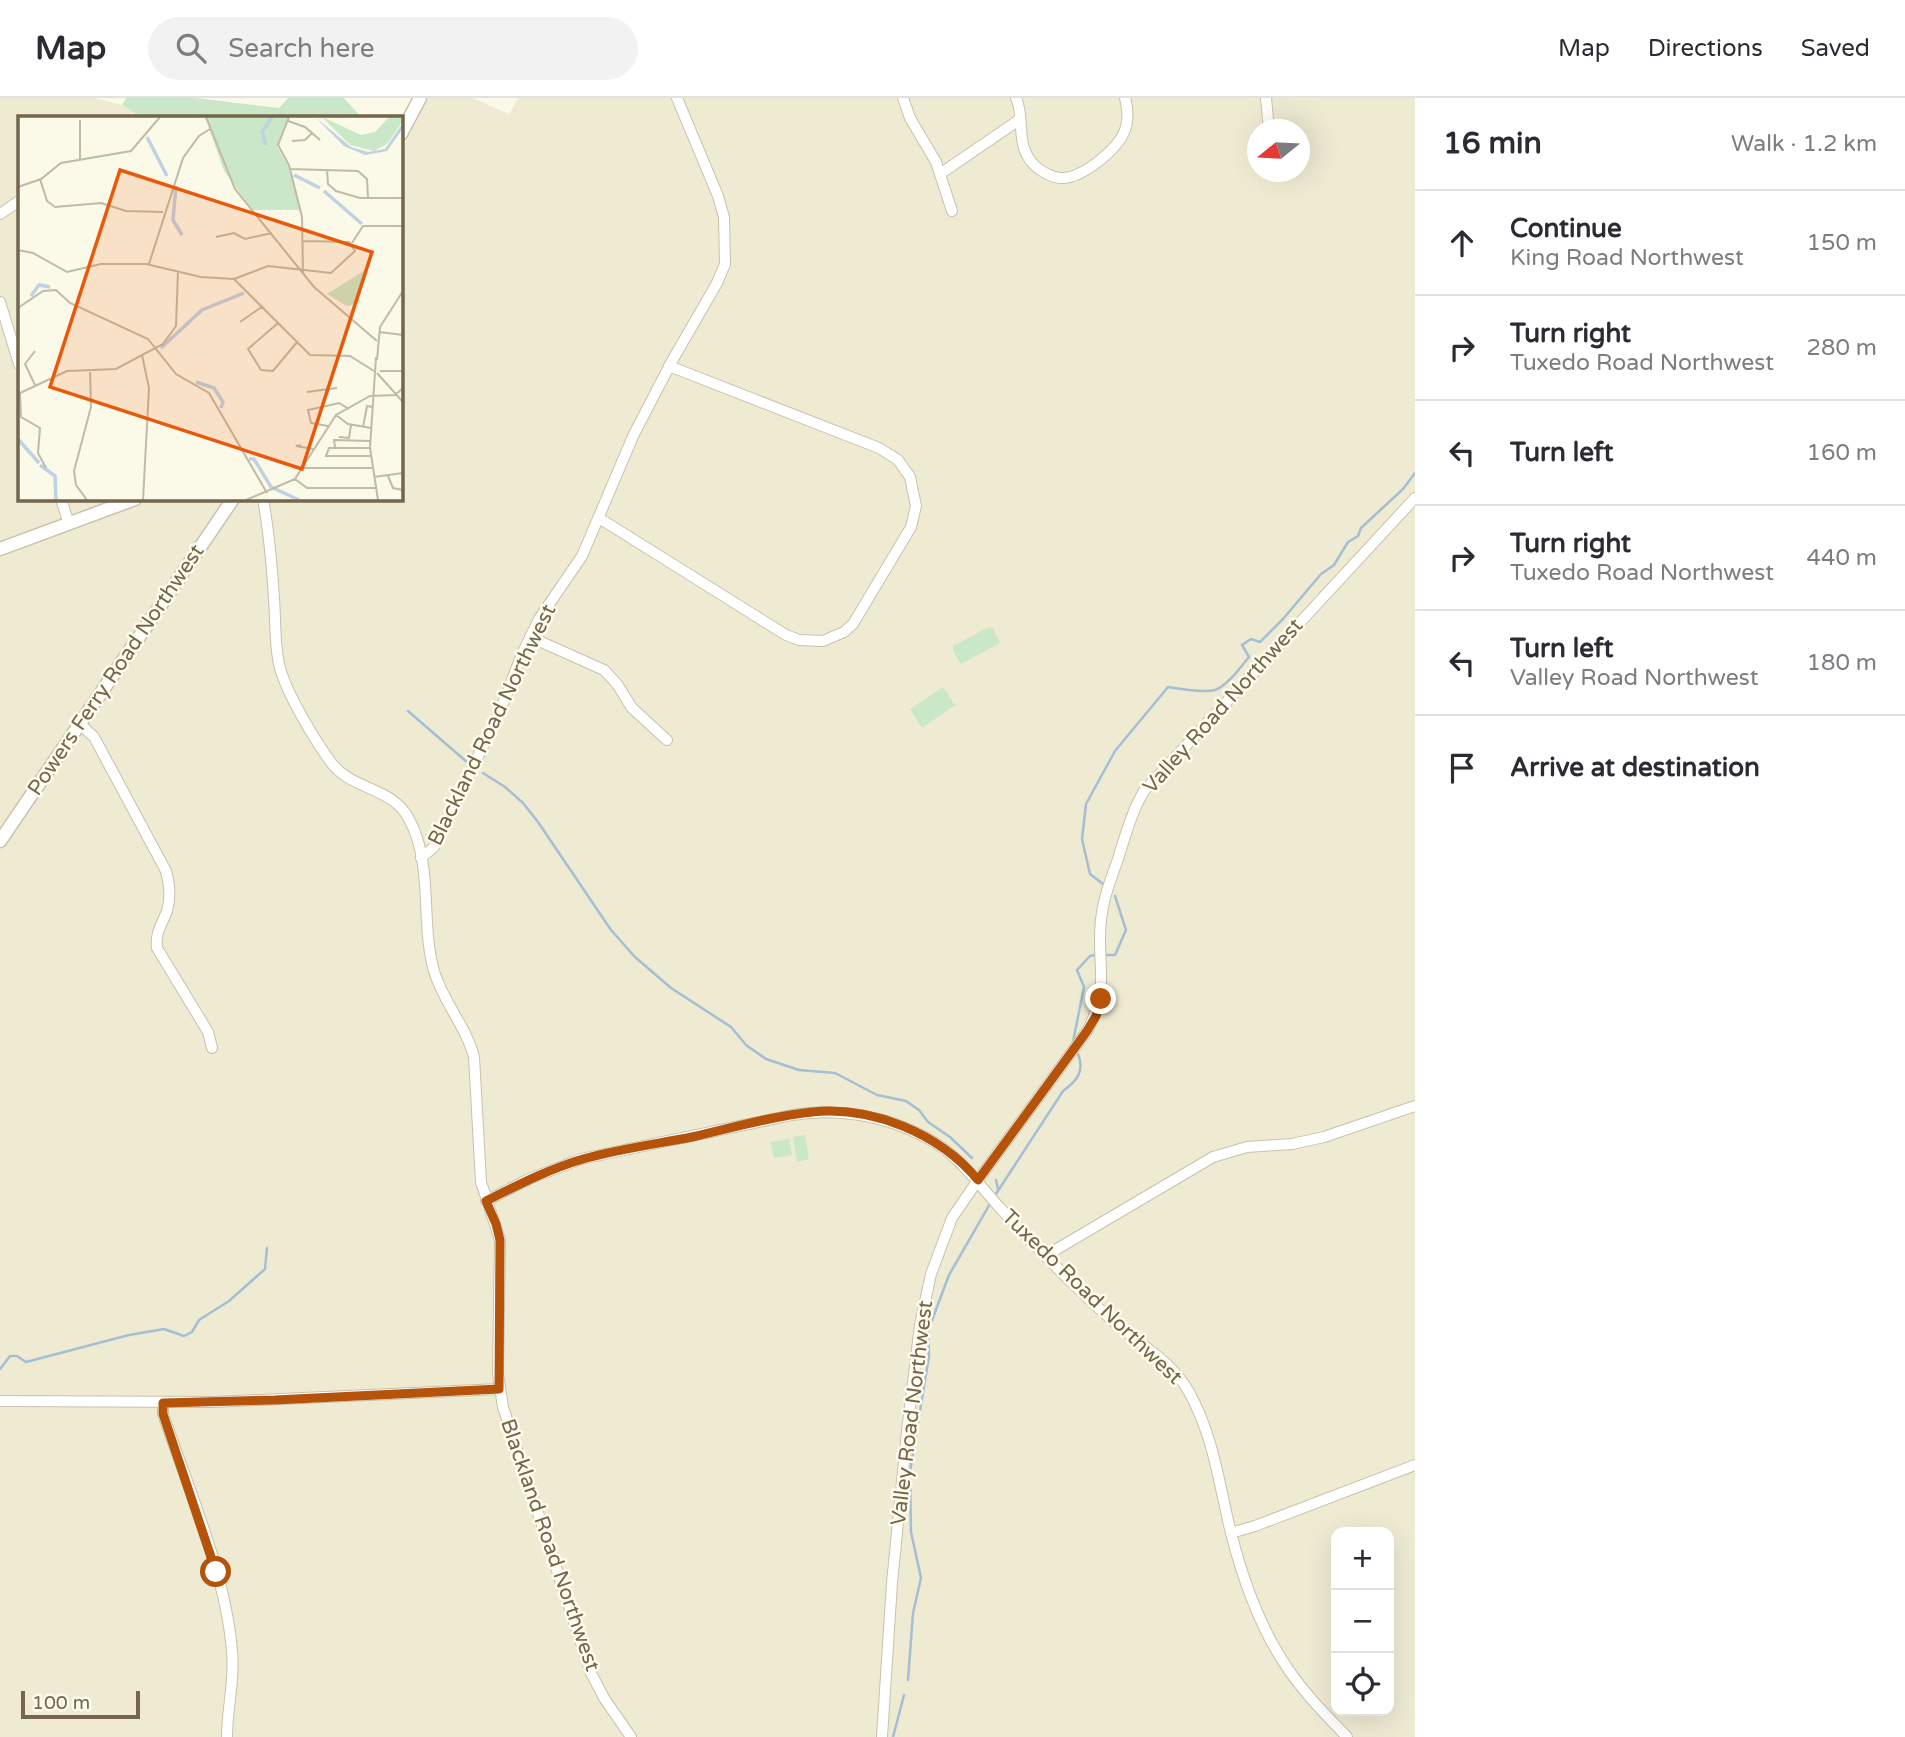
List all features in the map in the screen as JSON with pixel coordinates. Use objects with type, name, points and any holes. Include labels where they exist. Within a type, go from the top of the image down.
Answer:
[{"type":"street","points":[[402,132],[421,98]]},
{"type":"street","name":"Blackland Road Northwest","points":[[631,1737],[604,1698],[587,1662],[499,1389],[500,1240],[481,1182],[474,1057],[468,1038],[442,992],[433,969],[421,858],[434,848],[500,711],[530,637],[547,604],[582,556],[634,434],[725,264],[724,217],[719,196],[677,98]]},
{"type":"street","points":[[903,98],[910,118],[936,162],[952,211]]},
{"type":"street","points":[[1016,98],[1021,112],[1019,120],[1023,148],[1029,160],[1039,170],[1063,178],[1080,173],[1093,165],[1119,141],[1128,122],[1125,98]]},
{"type":"street","points":[[1266,98],[1268,119]]},
{"type":"street","points":[[940,174],[1019,120]]},
{"type":"street","points":[[0,214],[18,202]]},
{"type":"street","points":[[0,302],[18,361]]},
{"type":"street","points":[[599,518],[786,635],[811,642],[834,637],[853,624],[911,527],[916,506],[914,486],[905,468],[889,453],[669,366]]},
{"type":"street","name":"Valley Road Northwest","points":[[882,1737],[892,1583],[911,1389],[930,1274],[939,1249],[953,1218],[978,1180],[1096,1016],[1103,988],[1100,934],[1103,905],[1131,817],[1144,791],[1415,498]]},
{"type":"street","points":[[61,500],[69,524]]},
{"type":"street","points":[[0,549],[132,500]]},
{"type":"street","name":"Powers Ferry Road Northwest","points":[[0,841],[232,500]]},
{"type":"street","points":[[263,500],[277,654],[284,680],[335,768],[353,782],[390,797],[404,809],[411,822],[421,858]]},
{"type":"street","points":[[530,637],[604,670],[617,684],[632,708],[667,740]]},
{"type":"street","points":[[79,723],[94,737],[166,872],[170,899],[157,933],[156,948],[208,1032],[212,1048]]},
{"type":"street","points":[[1048,1257],[1057,1249],[1213,1157],[1247,1147],[1292,1144],[1324,1137],[1415,1106]]},
{"type":"street","name":"Tuxedo Road Northwest","points":[[486,1201],[529,1179],[581,1159],[814,1112],[855,1114],[888,1121],[910,1129],[945,1149],[1111,1320],[1164,1360],[1183,1382],[1210,1439],[1241,1566],[1273,1646],[1298,1683],[1347,1737]]},
{"type":"street","points":[[0,1401],[163,1403],[499,1389]]},
{"type":"street","points":[[163,1403],[163,1414],[216,1572],[229,1628],[233,1662],[227,1737]]},
{"type":"street","points":[[1231,1533],[1415,1465]]},
{"type":"shaded area","points":[[0,98],[95,98],[122,105],[139,116],[18,116],[18,500],[402,500],[402,150],[428,98],[473,98],[509,114],[518,98],[1415,98],[1415,1737],[0,1737]]},
{"type":"green space","points":[[126,98],[196,98],[279,108],[288,98],[344,98],[360,116],[139,116],[122,105]]},
{"type":"green space","points":[[987,628],[993,628],[1000,643],[961,664],[953,646]]},
{"type":"green space","points":[[943,687],[955,705],[922,728],[910,709]]},
{"type":"green space","points":[[805,1135],[809,1159],[797,1162],[793,1137]]},
{"type":"green space","points":[[789,1139],[792,1155],[774,1158],[770,1142]]},
{"type":"waterway","points":[[1103,884],[1090,874],[1082,839],[1086,804],[1115,751],[1168,687],[1210,691],[1220,688],[1229,680],[1249,657],[1242,645],[1251,639],[1260,642],[1321,574],[1334,565],[1348,542],[1358,536],[1361,528],[1403,489],[1415,473]]},
{"type":"waterway","points":[[408,711],[468,763]]},
{"type":"waterway","points":[[483,773],[523,803],[611,930],[635,957],[671,988],[731,1027],[746,1045],[766,1059],[799,1070],[835,1073],[877,1095],[906,1101],[972,1158]]},
{"type":"waterway","points":[[1107,955],[1115,955],[1126,930],[1115,896]]},
{"type":"waterway","points":[[1073,1042],[1084,987],[1077,970],[1094,955]]},
{"type":"waterway","points":[[994,1197],[1063,1091],[1078,1075],[1081,1066],[1078,1054]]},
{"type":"waterway","points":[[996,1180],[998,1189]]},
{"type":"waterway","points":[[908,1680],[913,1613],[921,1578],[911,1532],[910,1472],[929,1356],[928,1331],[949,1275],[991,1202]]},
{"type":"waterway","points":[[0,1369],[10,1356],[17,1356],[26,1362],[129,1335],[164,1329],[184,1336],[192,1332],[199,1320],[229,1301],[265,1269],[267,1248]]},
{"type":"waterway","points":[[893,1737],[904,1695]]},
{"type":"route","points":[[216,1572],[163,1414],[163,1403],[499,1389],[500,1240],[486,1201],[529,1179],[581,1159],[814,1112],[855,1114],[910,1129],[945,1149],[978,1180],[1087,1031],[1096,1016],[1101,999]]}]
